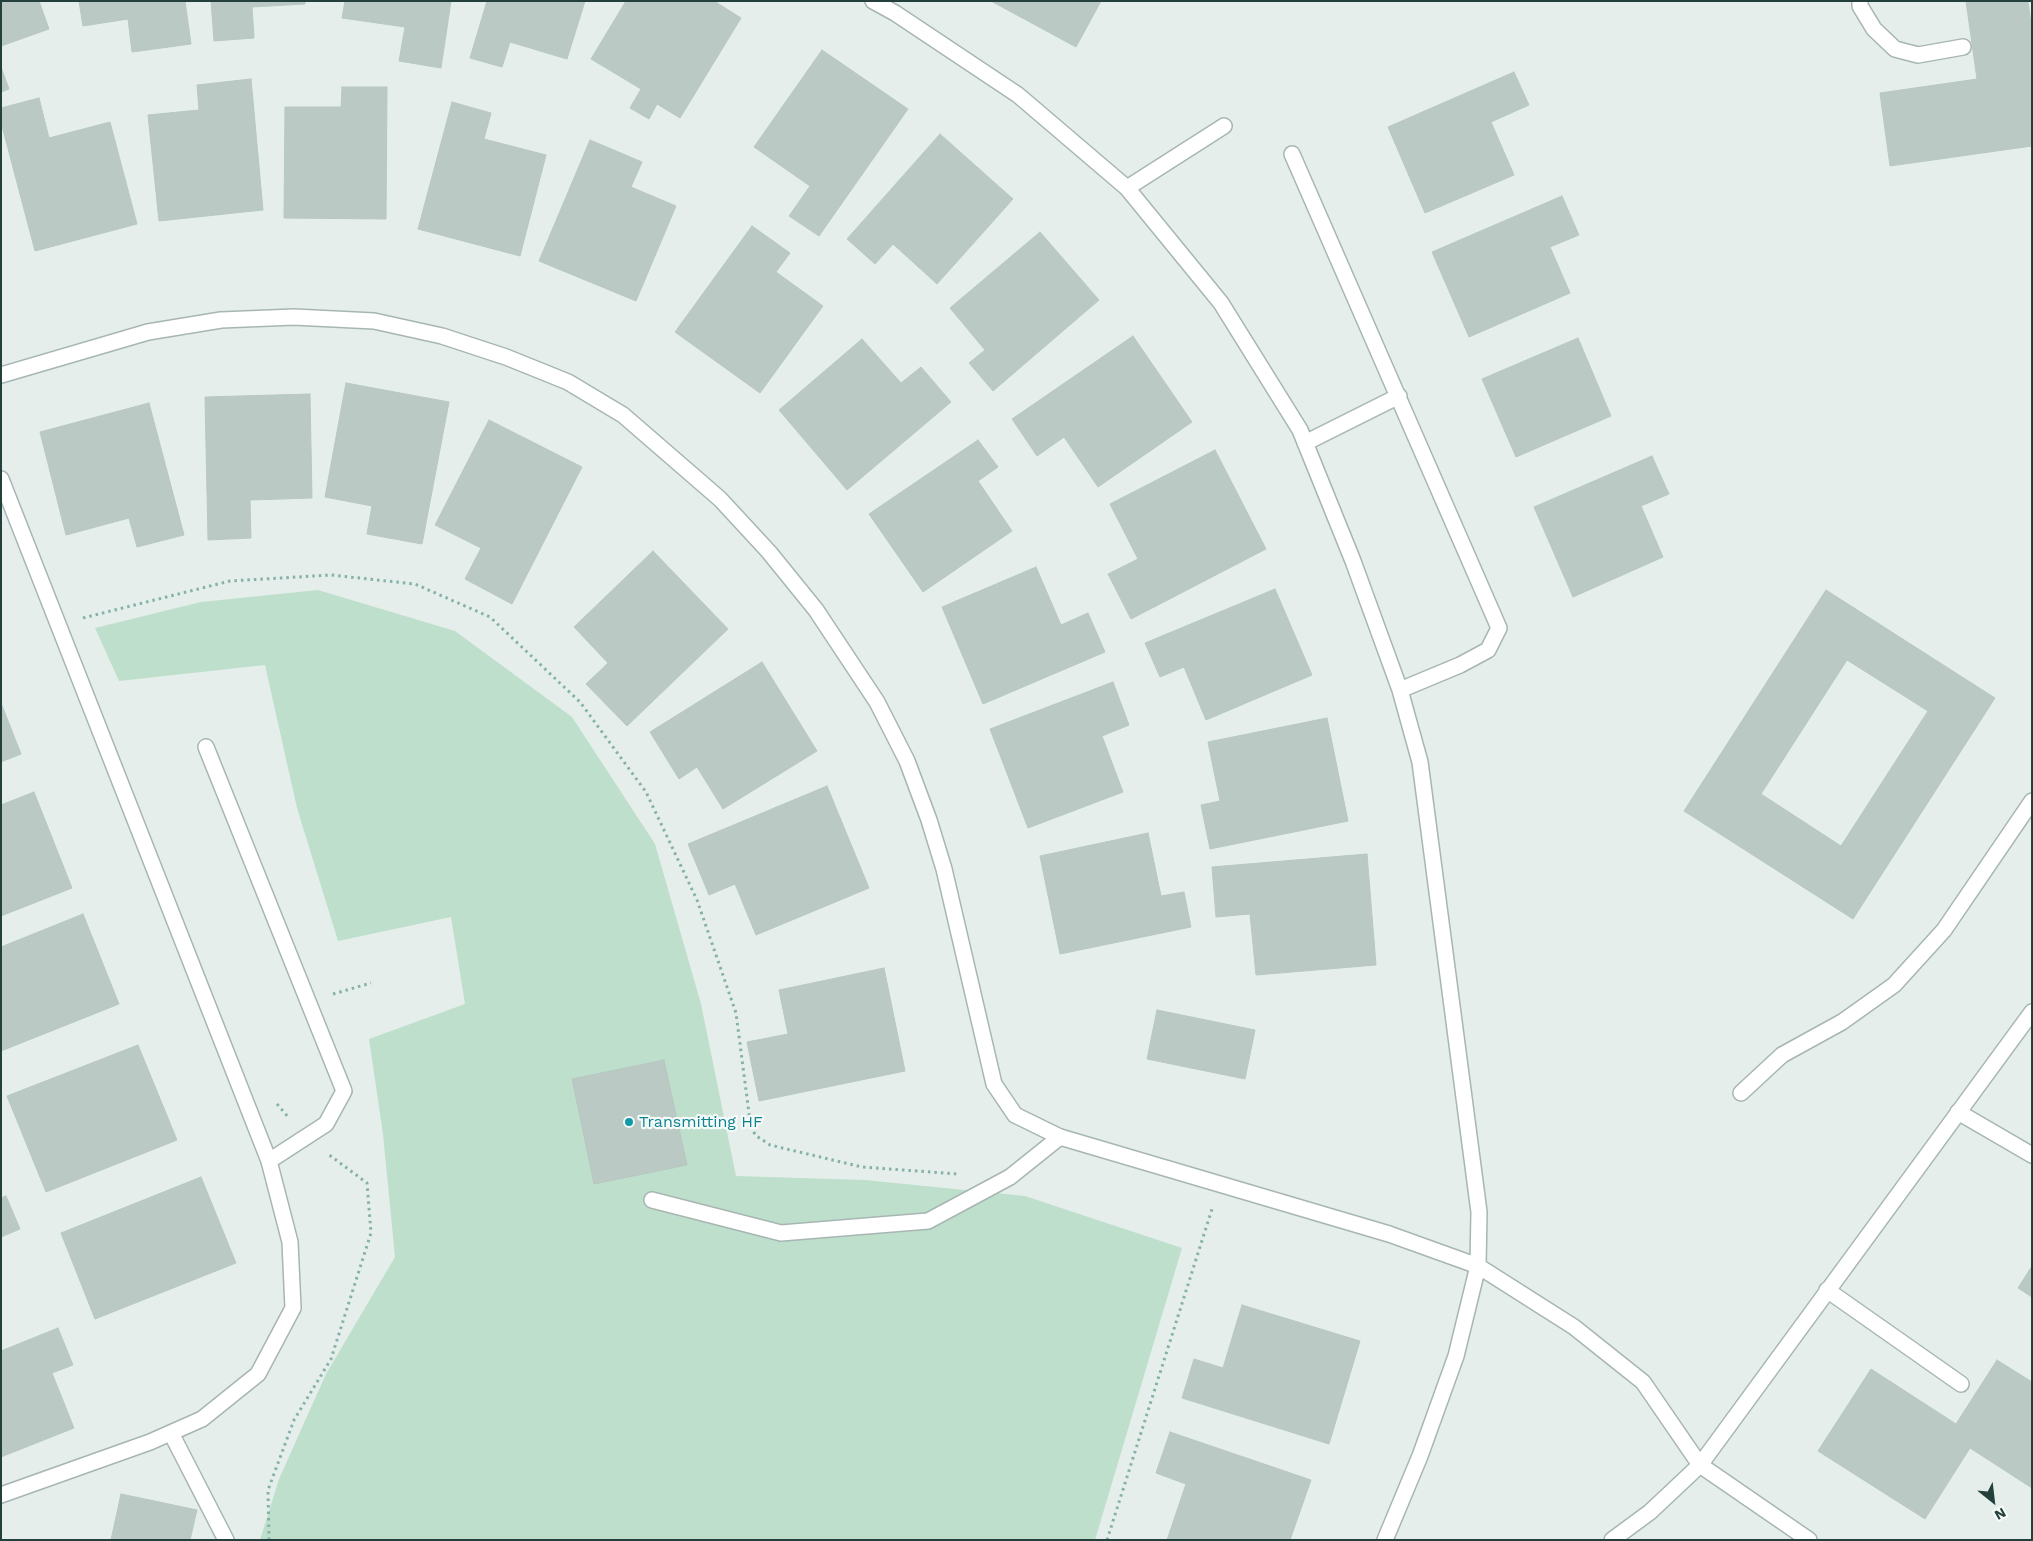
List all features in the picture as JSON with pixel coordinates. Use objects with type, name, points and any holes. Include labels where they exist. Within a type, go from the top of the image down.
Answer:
[{"type":"street","points":[[873,1],[895,13],[1018,95],[1127,188],[1221,303],[1300,430],[1353,561],[1400,690],[1420,762],[1479,1212],[1478,1266],[1456,1356],[1420,1456],[1385,1540]]},
{"type":"street","points":[[1860,1],[1860,6],[1874,29],[1895,49],[1918,55],[1964,47]]},
{"type":"street","points":[[1127,188],[1224,126]]},
{"type":"street","points":[[1292,154],[1499,628],[1488,650],[1460,665],[1400,690]]},
{"type":"street","points":[[1,375],[148,332],[221,320],[294,317],[374,321],[442,336],[506,357],[568,382],[623,415],[720,499],[769,552],[816,610],[877,702],[907,761],[929,820],[944,869],[994,1084],[1015,1115],[1060,1137],[1389,1234],[1478,1266],[1574,1327],[1643,1382],[1700,1465],[1809,1540]]},
{"type":"street","points":[[1306,444],[1399,396]]},
{"type":"street","points":[[1,479],[269,1161],[290,1242],[294,1308],[258,1374],[202,1419],[171,1433],[1,1495]]},
{"type":"street","points":[[206,746],[344,1091],[326,1124],[269,1161]]},
{"type":"street","points":[[1741,1093],[1782,1055],[1842,1022],[1894,985],[1944,930],[2032,801]]},
{"type":"street","points":[[1621,1537],[1700,1465],[2032,1012]]},
{"type":"street","points":[[1958,1112],[2032,1154]]},
{"type":"street","points":[[652,1200],[781,1233],[928,1221],[1010,1177],[1060,1137]]},
{"type":"street","points":[[1827,1290],[1961,1384]]},
{"type":"street","points":[[171,1433],[226,1540]]},
{"type":"path","points":[[58,624],[230,581],[330,575],[415,584],[490,617],[580,702],[646,792],[697,900],[736,1014],[750,1121],[755,1135],[770,1145],[862,1167],[961,1174]]},
{"type":"path","points":[[309,1002],[370,983]]},
{"type":"path","points":[[1107,1540],[1220,1184]]},
{"type":"green space","points":[[318,590],[455,631],[572,717],[655,844],[701,1004],[736,1176],[865,1180],[1025,1196],[1182,1248],[1095,1540],[260,1540],[279,1479],[326,1374],[395,1257],[383,1134],[369,1039],[465,1004],[451,917],[338,941],[297,808],[265,665],[119,681],[95,628],[201,602]]},
{"type":"building","points":[[1,1],[39,1],[49,29],[1,46]]},
{"type":"building","points":[[79,1],[185,1],[191,44],[132,52],[128,19],[83,26]]},
{"type":"building","points":[[211,1],[305,1],[305,4],[252,7],[254,38],[214,41]]},
{"type":"building","points":[[345,1],[451,1],[441,68],[399,61],[405,27],[342,18]]},
{"type":"building","points":[[487,1],[585,1],[567,59],[510,42],[502,67],[470,58]]},
{"type":"building","points":[[626,1],[714,1],[741,18],[680,118],[657,104],[649,119],[630,108],[641,89],[591,59]]},
{"type":"building","points":[[991,1],[1101,1],[1076,47]]},
{"type":"building","points":[[1966,1],[2028,1],[2032,31],[2032,146],[1890,166],[1880,93],[1977,79]]},
{"type":"building","points":[[822,50],[908,109],[819,236],[789,216],[810,186],[754,147]]},
{"type":"building","points":[[1,67],[9,89],[1,92]]},
{"type":"building","points":[[1514,72],[1529,105],[1491,122],[1514,175],[1425,213],[1388,127]]},
{"type":"building","points":[[251,79],[263,210],[159,221],[148,115],[199,110],[197,85]]},
{"type":"building","points":[[342,87],[387,87],[386,219],[284,218],[285,107],[341,107]]},
{"type":"building","points":[[39,98],[49,138],[110,122],[137,224],[35,251],[1,122],[1,108]]},
{"type":"building","points":[[452,102],[491,113],[484,139],[546,155],[520,256],[418,229]]},
{"type":"building","points":[[940,134],[1013,199],[937,284],[893,244],[875,264],[847,239]]},
{"type":"building","points":[[590,140],[642,162],[631,187],[676,206],[636,301],[539,261]]},
{"type":"building","points":[[1562,196],[1579,235],[1550,247],[1570,293],[1469,337],[1432,252]]},
{"type":"building","points":[[752,226],[790,253],[776,272],[823,306],[760,393],[675,332]]},
{"type":"building","points":[[1040,232],[1099,300],[993,391],[969,363],[985,350],[950,308]]},
{"type":"building","points":[[1133,336],[1192,422],[1098,487],[1064,437],[1037,456],[1012,419]]},
{"type":"building","points":[[1578,338],[1611,416],[1516,457],[1482,379]]},
{"type":"building","points":[[862,339],[901,383],[921,367],[951,402],[847,490],[779,410]]},
{"type":"building","points":[[346,383],[449,402],[422,544],[367,534],[372,506],[325,497]]},
{"type":"building","points":[[310,394],[312,498],[250,500],[251,538],[208,540],[205,397]]},
{"type":"building","points":[[149,403],[184,535],[137,547],[129,518],[66,535],[40,432]]},
{"type":"building","points":[[489,420],[582,467],[512,604],[465,579],[481,548],[435,525]]},
{"type":"building","points":[[978,440],[998,467],[978,481],[1012,531],[923,592],[869,514]]},
{"type":"building","points":[[1215,450],[1266,549],[1131,619],[1108,574],[1138,559],[1110,504]]},
{"type":"building","points":[[1652,456],[1669,494],[1641,506],[1663,557],[1573,597],[1534,507]]},
{"type":"building","points":[[653,551],[728,629],[627,726],[586,684],[608,663],[574,627]]},
{"type":"building","points":[[1036,567],[1061,625],[1088,613],[1105,652],[983,704],[942,607]]},
{"type":"building","points":[[1275,589],[1312,675],[1206,720],[1184,667],[1160,677],[1145,643]]},
{"type":"building","points":[[1826,590],[1995,698],[1853,919],[1684,811]],"holes":[[[1847,660],[1928,711],[1841,846],[1761,794]]]},
{"type":"building","points":[[762,662],[817,751],[723,809],[697,767],[679,779],[650,732]]},
{"type":"building","points":[[1113,682],[1129,725],[1102,736],[1123,792],[1028,828],[990,729]]},
{"type":"building","points":[[1,703],[21,754],[1,762]]},
{"type":"building","points":[[1327,718],[1348,821],[1210,849],[1201,805],[1220,801],[1208,742]]},
{"type":"building","points":[[827,786],[869,888],[756,935],[735,884],[709,895],[688,844]]},
{"type":"building","points":[[34,792],[72,888],[1,916],[1,805]]},
{"type":"building","points":[[1148,833],[1161,896],[1184,892],[1191,927],[1060,954],[1040,856]]},
{"type":"building","points":[[1367,854],[1376,965],[1256,975],[1250,914],[1216,917],[1212,867]]},
{"type":"building","points":[[83,914],[119,1004],[1,1051],[1,947]]},
{"type":"building","points":[[884,968],[905,1071],[759,1101],[747,1042],[788,1034],[779,990]]},
{"type":"building","points":[[1157,1010],[1255,1030],[1245,1079],[1147,1059]]},
{"type":"building","points":[[138,1045],[177,1140],[46,1192],[7,1096]]},
{"type":"building","name":"Transmitting HF","points":[[664,1060],[687,1165],[594,1184],[572,1079]]},
{"type":"building","points":[[201,1177],[236,1263],[95,1319],[61,1233]]},
{"type":"building","points":[[6,1196],[20,1229],[1,1237],[1,1198]]},
{"type":"building","points":[[2032,1266],[2032,1297],[2018,1288]]},
{"type":"building","points":[[1242,1305],[1360,1341],[1329,1444],[1182,1398],[1194,1359],[1223,1368]]},
{"type":"building","points":[[58,1328],[73,1365],[52,1373],[74,1428],[1,1457],[1,1351]]},
{"type":"building","points":[[1997,1360],[2032,1382],[2032,1488],[1970,1448],[1925,1519],[1818,1451],[1871,1369],[1956,1424]]},
{"type":"building","points":[[1170,1432],[1311,1480],[1290,1540],[1167,1540],[1186,1484],[1156,1473]]},
{"type":"building","points":[[121,1494],[197,1510],[190,1540],[111,1540]]},
{"type":"place","name":"Transmitting HF","points":[[629,1122]]}]
